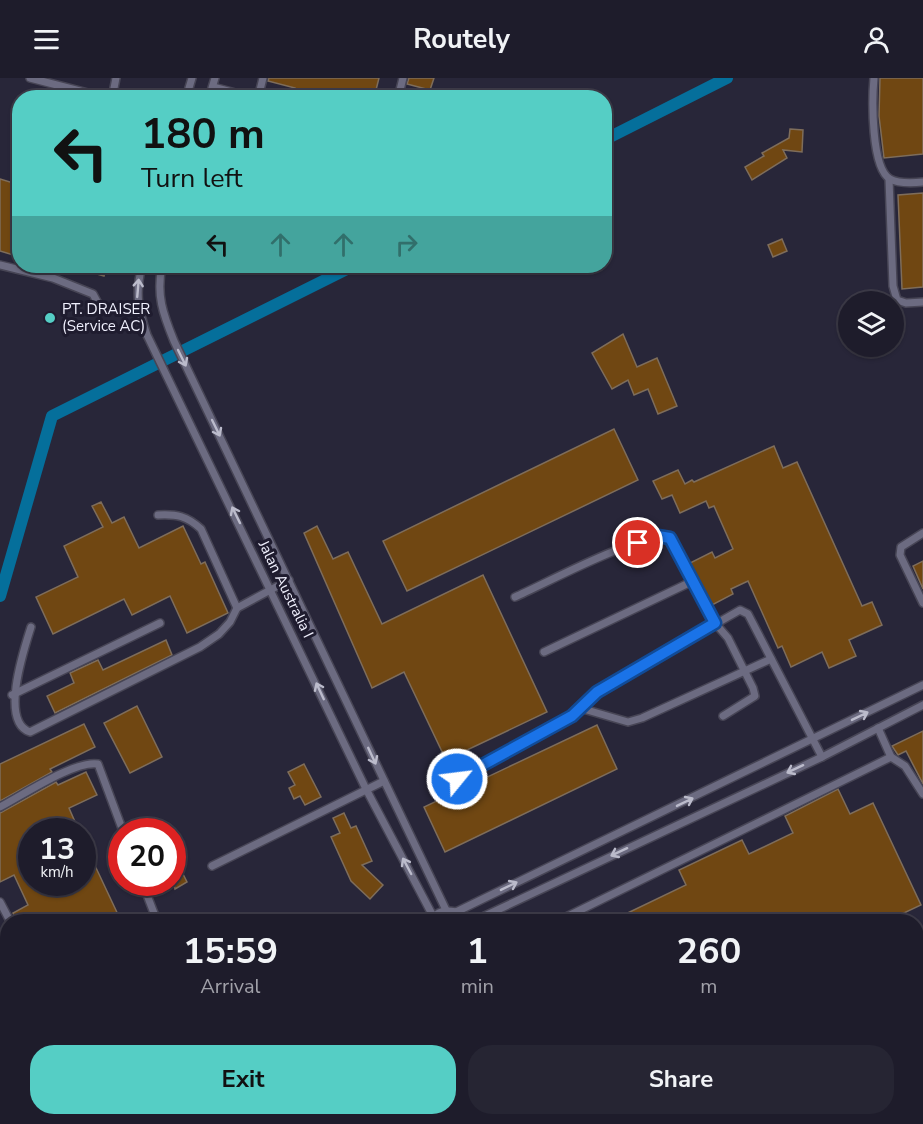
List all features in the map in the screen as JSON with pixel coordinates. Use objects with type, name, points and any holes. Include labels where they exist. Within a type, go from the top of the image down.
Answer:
[{"type":"lane","points":[[30,78],[76,90]]},
{"type":"lane","points":[[212,90],[215,78]]},
{"type":"lane","points":[[874,78],[876,151],[880,169],[889,179],[923,182]]},
{"type":"lane","points":[[213,87],[224,90]]},
{"type":"lane","points":[[889,179],[893,286],[897,300],[906,303],[923,302]]},
{"type":"lane","points":[[33,273],[53,278],[93,294],[101,309]]},
{"type":"lane","name":"Jalan Australia I","points":[[140,273],[136,287],[138,309],[155,349],[366,789],[430,914]]},
{"type":"lane","name":"Jalan Australia I","points":[[161,273],[158,286],[161,310],[174,341],[446,910],[440,914]]},
{"type":"lane","points":[[158,515],[177,514],[190,520],[201,529],[237,609]]},
{"type":"lane","points":[[923,533],[901,547],[900,555],[923,603]]},
{"type":"lane","points":[[515,597],[618,550],[658,536],[670,538],[715,623],[728,638],[746,670],[755,696],[723,716]]},
{"type":"lane","points":[[31,627],[12,695],[11,713],[16,724],[30,732],[200,647],[219,634],[230,622],[237,609],[289,580]]},
{"type":"lane","points":[[544,652],[693,581]]},
{"type":"lane","points":[[438,790],[572,716],[597,692],[740,610],[744,611],[771,659],[822,757]]},
{"type":"lane","points":[[12,695],[160,623]]},
{"type":"lane","points":[[580,708],[628,722],[642,718],[771,659]]},
{"type":"lane","points":[[446,910],[456,912],[923,685]]},
{"type":"lane","points":[[489,914],[822,757],[923,705]]},
{"type":"lane","points":[[878,728],[891,757],[905,766],[923,794]]},
{"type":"lane","points":[[572,914],[891,757]]},
{"type":"lane","points":[[0,807],[89,762],[98,764],[118,818]]},
{"type":"lane","points":[[212,866],[384,781]]},
{"type":"lane","points":[[147,896],[154,914]]},
{"type":"building","points":[[269,78],[379,78],[376,90],[294,90],[295,88],[268,81]]},
{"type":"building","points":[[409,78],[434,78],[430,90],[407,84]]},
{"type":"building","points":[[880,78],[923,78],[923,154],[884,158],[879,116]]},
{"type":"building","points":[[790,129],[803,130],[802,152],[783,150],[787,158],[752,180],[745,167],[764,156],[762,153],[789,138]]},
{"type":"building","points":[[0,179],[12,183],[12,255],[0,251]]},
{"type":"building","points":[[923,193],[923,287],[902,289],[898,195]]},
{"type":"building","points":[[782,239],[787,251],[773,257],[768,245]]},
{"type":"building","points":[[623,334],[637,367],[657,358],[677,406],[658,414],[648,389],[634,395],[628,380],[612,389],[592,353]]},
{"type":"building","points":[[614,429],[638,480],[407,591],[383,541]]},
{"type":"building","points":[[774,446],[783,468],[797,462],[862,606],[872,602],[882,625],[849,640],[856,656],[829,668],[822,652],[791,667],[782,646],[778,648],[748,581],[731,589],[733,594],[712,605],[690,563],[712,552],[715,558],[733,549],[714,506],[709,508],[706,501],[680,513],[672,495],[662,499],[653,481],[678,470],[685,484],[692,480],[694,482]]},
{"type":"building","points":[[101,502],[112,523],[124,517],[139,548],[183,526],[201,564],[205,562],[228,613],[187,633],[170,596],[132,615],[124,599],[53,634],[36,597],[78,577],[64,546],[103,527],[92,506]]},
{"type":"building","points":[[317,526],[333,559],[348,552],[382,624],[483,575],[547,712],[446,760],[404,672],[372,688],[304,533]]},
{"type":"building","points":[[923,561],[923,589],[913,566]]},
{"type":"building","points":[[166,640],[172,655],[55,713],[47,696],[74,683],[70,673],[98,660],[103,670]]},
{"type":"building","points":[[137,706],[162,757],[130,773],[104,723]]},
{"type":"building","points":[[84,724],[95,747],[50,769],[52,772],[0,801],[0,764]]},
{"type":"building","points":[[597,725],[617,769],[445,852],[424,807]]},
{"type":"building","points":[[923,731],[923,784],[906,751],[898,755],[892,746]]},
{"type":"building","points":[[304,764],[321,797],[305,805],[300,796],[294,799],[289,788],[295,785],[288,772]]},
{"type":"building","points":[[86,772],[97,795],[69,808],[73,818],[18,818],[18,884],[14,875],[0,882],[0,813],[56,782],[58,785]]},
{"type":"building","points":[[838,789],[850,814],[873,803],[921,905],[902,914],[626,914],[686,885],[679,870],[742,840],[749,854],[793,833],[785,816]]},
{"type":"building","points":[[344,813],[351,828],[356,826],[372,861],[362,865],[383,885],[370,899],[351,881],[331,837],[340,833],[333,818]]},
{"type":"building","points":[[96,868],[118,914],[14,914],[28,905],[24,896],[96,896]]},
{"type":"waterway","points":[[612,136],[727,78]]},
{"type":"waterway","points":[[0,596],[52,416],[339,273]]},
{"type":"place","name":"PT. DRAISER (Service AC)","points":[[50,318]]},
{"type":"route","points":[[457,779],[572,716],[597,692],[715,623],[670,538],[658,536],[638,543]]}]
